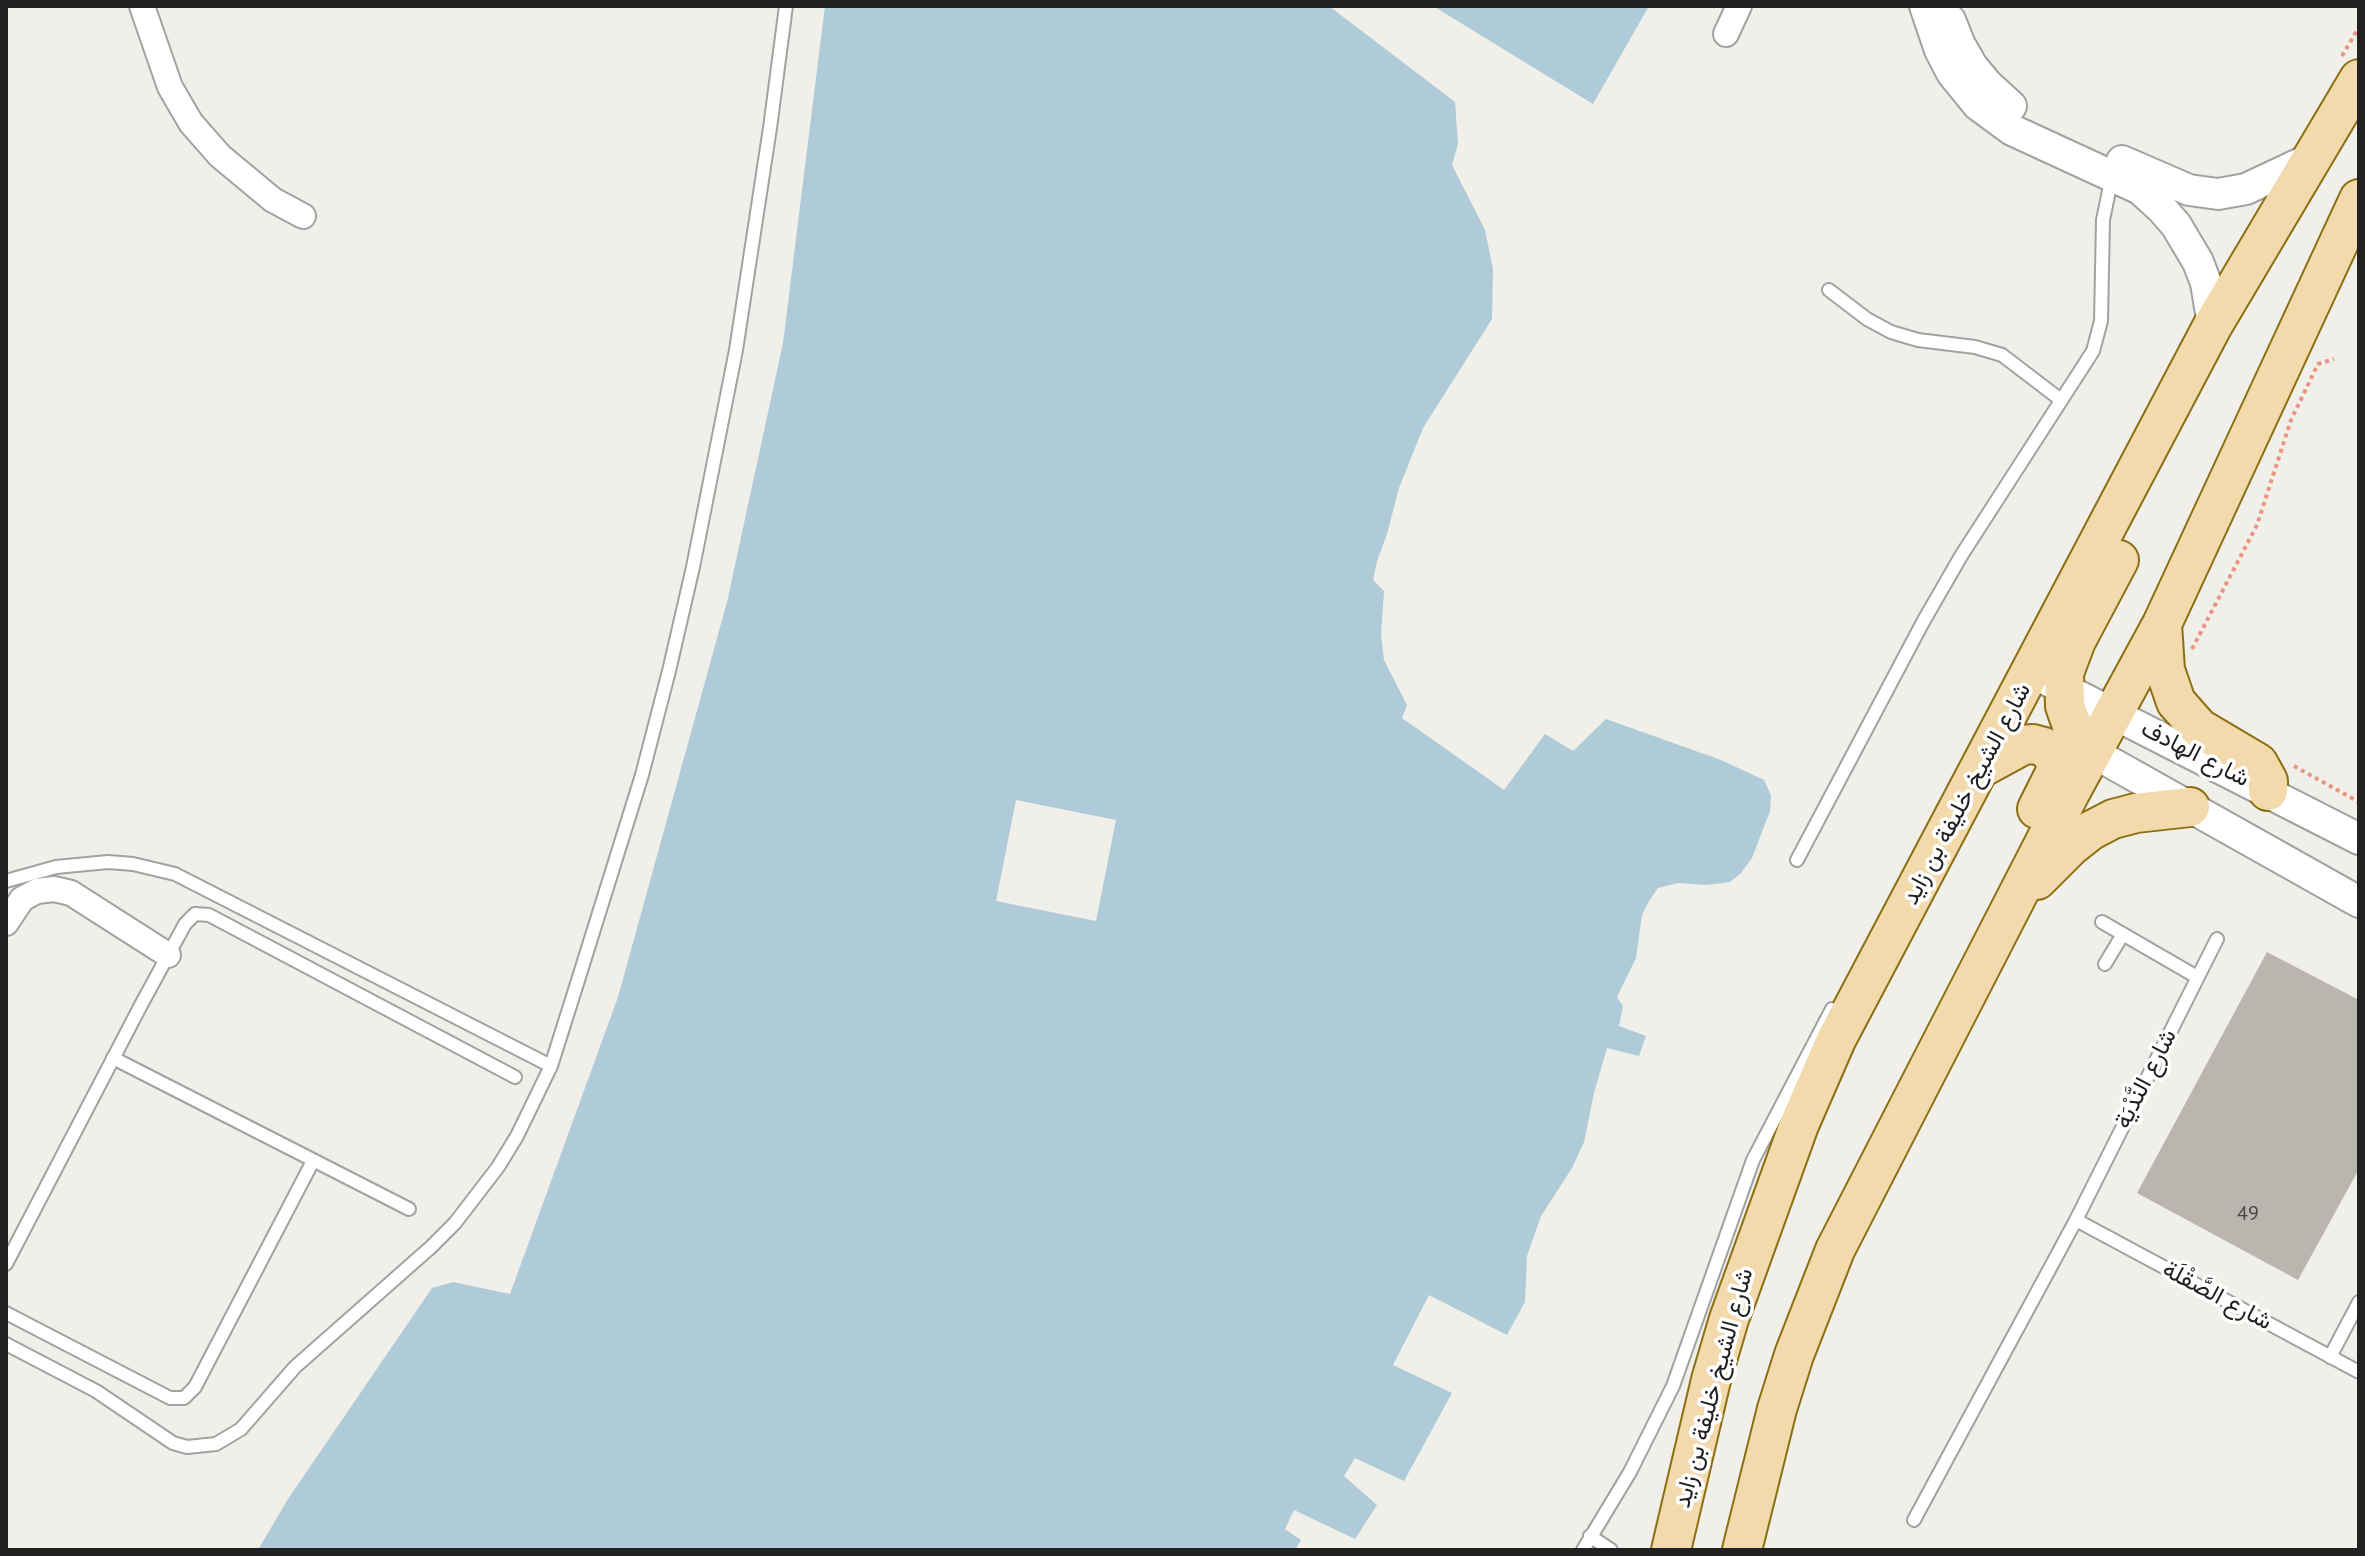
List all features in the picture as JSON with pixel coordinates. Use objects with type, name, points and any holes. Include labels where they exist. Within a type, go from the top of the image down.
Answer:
[{"type":"main road","name":"شارع الشيخ خليفة بن زايد","points":[[1671,1550],[1711,1380],[1747,1265],[1816,1082],[1979,769],[2047,680],[2181,386],[2213,325],[2359,79]]},
{"type":"main road","points":[[1742,1550],[1777,1409],[1813,1302],[1859,1200],[2162,624],[2357,205]]},
{"type":"main road","points":[[2162,624],[2165,670],[2176,702],[2199,728],[2258,763],[2268,781],[2268,791]]},
{"type":"main road","points":[[2047,680],[2071,723],[2092,752]]},
{"type":"main road","points":[[1937,1049],[1940,1011],[1953,972],[2051,783],[2056,763],[2044,747],[2033,744],[2023,745],[1979,769]]},
{"type":"main road","points":[[2012,905],[2090,831],[2113,819],[2136,813],[2190,807]]},
{"type":"street","points":[[143,6],[170,87],[191,123],[241,174],[273,200],[303,216]]},
{"type":"street","points":[[1726,34],[1739,6]]},
{"type":"street","points":[[1925,6],[1935,38],[1952,73],[1978,105],[2012,130],[2140,189],[2176,225],[2198,262],[2206,283],[2213,325]]},
{"type":"street","points":[[1945,6],[1972,66],[2004,101],[2043,127],[2174,184],[2204,194],[2232,193],[2262,183],[2314,157]]},
{"type":"street","name":"شارع الهادف","points":[[2047,680],[2359,839]]},
{"type":"street","name":"شارع الهادف","points":[[2092,752],[2359,902]]},
{"type":"street","points":[[6,923],[22,899],[37,891],[54,889],[71,893],[168,955]]},
{"type":"lane","points":[[6,1344],[96,1391],[173,1443],[202,1447],[229,1438],[241,1429],[295,1367],[455,1223],[498,1167],[517,1136],[551,1066],[611,879],[642,775],[693,567],[754,240],[786,6]]},
{"type":"lane","points":[[1797,860],[1923,622],[2001,491],[2086,365],[2101,321],[2103,220],[2112,176]]},
{"type":"lane","points":[[1829,290],[1867,319],[1891,332],[2002,355],[2061,400]]},
{"type":"lane","points":[[6,881],[56,867],[108,862],[133,864],[175,874],[551,1066]]},
{"type":"lane","points":[[6,1264],[168,955],[189,918],[195,914],[209,915],[515,1077]]},
{"type":"lane","points":[[2102,922],[2197,977]]},
{"type":"lane","points":[[2105,964],[2123,934]]},
{"type":"lane","name":"شارع النَّدْيَة","points":[[1914,1520],[2076,1220],[2217,939]]},
{"type":"lane","points":[[1852,981],[1887,947]]},
{"type":"lane","points":[[1583,1550],[1630,1472],[1673,1386],[1753,1160],[1837,1001]]},
{"type":"lane","points":[[113,1058],[409,1209]]},
{"type":"lane","points":[[6,1313],[170,1398],[184,1398],[195,1387],[313,1161]]},
{"type":"lane","name":"شارع الصَّقْلَة","points":[[2076,1220],[2359,1372]]},
{"type":"lane","points":[[2330,1357],[2359,1302]]},
{"type":"lane","points":[[1590,1536],[1604,1548]]},
{"type":"path","points":[[2187,660],[2257,525],[2291,420],[2318,364],[2334,359]]},
{"type":"water","points":[[825,6],[1329,6],[1455,102],[1458,144],[1452,165],[1485,230],[1493,269],[1492,319],[1423,428],[1399,488],[1377,561],[1373,580],[1384,591],[1381,635],[1384,660],[1407,705],[1402,718],[1504,790],[1545,734],[1573,751],[1606,719],[1721,760],[1764,780],[1771,795],[1770,811],[1752,858],[1730,882],[1707,885],[1678,883],[1658,888],[1649,901],[1642,915],[1636,958],[1617,997],[1623,1006],[1619,1026],[1646,1036],[1639,1056],[1607,1048],[1584,1142],[1572,1168],[1541,1216],[1527,1256],[1525,1302],[1507,1335],[1429,1295],[1393,1365],[1452,1393],[1404,1481],[1355,1458],[1344,1476],[1377,1505],[1355,1539],[1294,1510],[1285,1529],[1301,1540],[1295,1550],[258,1550],[288,1499],[432,1288],[453,1282],[510,1294],[618,997],[727,602],[783,343]],"holes":[[[1016,800],[1116,820],[1096,921],[996,901]]]},
{"type":"water","points":[[1433,6],[1649,6],[1593,104]]},
{"type":"building","points":[[2267,952],[2359,1000],[2359,1169],[2298,1280],[2137,1193]]}]
